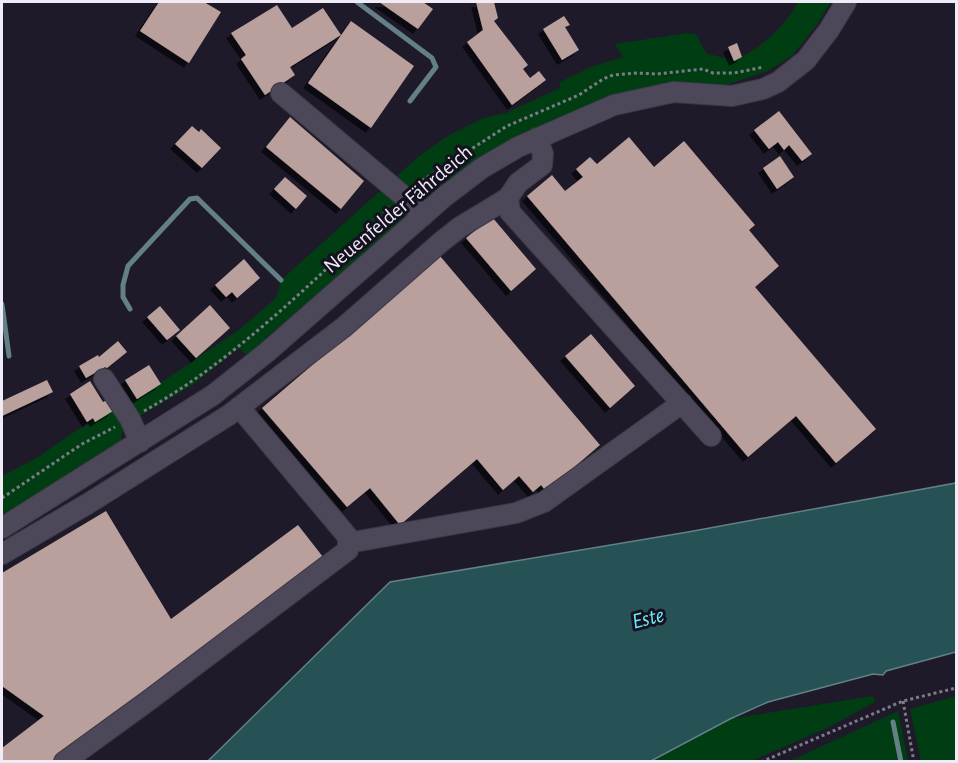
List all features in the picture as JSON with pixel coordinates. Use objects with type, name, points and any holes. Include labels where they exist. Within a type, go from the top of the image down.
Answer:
[{"type":"street","name":"Neuenfelder Fährdeich","points":[[2,528],[213,395],[249,367],[423,216],[482,168],[537,138],[614,105],[638,98],[674,92],[732,96],[763,89],[778,82],[806,60],[829,30],[846,2]]},
{"type":"street","points":[[281,93],[401,194],[423,216]]},
{"type":"street","points":[[2,554],[172,452],[239,407],[344,327],[441,242],[460,227],[508,198],[518,183],[542,165],[543,154],[537,138]]},
{"type":"street","points":[[508,198],[510,212],[711,436]]},
{"type":"street","points":[[104,379],[141,442]]},
{"type":"street","points":[[348,543],[516,513],[535,506],[544,502],[682,403]]},
{"type":"street","points":[[64,762],[348,550],[348,537],[239,407]]},
{"type":"path","points":[[761,762],[903,701],[957,688]]},
{"type":"path","points":[[903,701],[914,762]]},
{"type":"green space","points":[[798,2],[831,2],[816,26],[792,56],[768,71],[717,88],[661,86],[628,92],[583,108],[513,140],[473,162],[450,179],[336,282],[266,337],[265,342],[247,356],[239,348],[194,384],[123,426],[121,441],[2,519],[2,476],[38,457],[77,430],[137,399],[240,329],[276,298],[281,280],[418,157],[446,137],[483,118],[506,113],[560,88],[560,82],[591,67],[623,57],[615,44],[687,33],[696,34],[706,53],[734,61],[754,50],[771,36],[786,21]]},
{"type":"green space","points":[[873,696],[875,702],[829,727],[752,761],[651,762],[730,719]]},
{"type":"green space","points":[[956,696],[956,761],[921,761],[910,709]]},
{"type":"green space","points":[[898,711],[908,761],[790,761]]},
{"type":"water","name":"Este","points":[[956,483],[956,652],[886,671],[883,675],[873,674],[768,702],[730,719],[651,761],[208,761],[390,582],[688,532]]},
{"type":"building","points":[[159,2],[204,2],[221,12],[189,63],[140,31]]},
{"type":"building","points":[[379,2],[423,2],[433,9],[418,29]]},
{"type":"building","points":[[476,2],[494,2],[498,18],[494,21],[528,65],[523,69],[530,78],[539,71],[546,80],[512,105],[467,42],[483,30]]},
{"type":"building","points":[[277,5],[292,28],[323,8],[341,35],[290,67],[295,75],[265,95],[241,59],[246,55],[231,33]]},
{"type":"building","points":[[564,16],[570,25],[565,27],[579,50],[562,60],[543,29]]},
{"type":"building","points":[[351,21],[414,66],[371,128],[308,83]]},
{"type":"building","points":[[737,43],[742,57],[734,61],[728,47]]},
{"type":"building","points":[[779,111],[812,154],[802,161],[789,145],[784,150],[778,142],[769,149],[754,130]]},
{"type":"building","points":[[290,117],[364,181],[341,209],[266,147]]},
{"type":"building","points":[[192,126],[199,132],[201,129],[221,148],[202,168],[175,144]]},
{"type":"building","points":[[629,137],[654,167],[684,141],[755,225],[749,230],[779,266],[755,287],[876,429],[836,463],[796,416],[748,457],[527,196],[552,175],[565,191],[583,177],[576,169],[590,157],[597,164]]},
{"type":"building","points":[[780,156],[794,177],[777,189],[763,168]]},
{"type":"building","points":[[285,177],[307,196],[296,209],[274,189]]},
{"type":"building","points":[[492,217],[536,269],[511,291],[466,238]]},
{"type":"building","points":[[440,256],[600,445],[546,491],[541,485],[533,492],[519,476],[503,490],[477,459],[400,525],[370,488],[347,507],[262,408]]},
{"type":"building","points":[[244,259],[260,278],[237,298],[232,292],[226,297],[215,285]]},
{"type":"building","points":[[210,305],[230,328],[196,358],[176,336]]},
{"type":"building","points":[[160,306],[180,330],[167,340],[147,317]]},
{"type":"building","points":[[591,334],[635,386],[610,408],[565,356]]},
{"type":"building","points":[[118,341],[127,352],[107,368],[86,378],[79,366],[98,355],[99,357]]},
{"type":"building","points":[[149,365],[161,384],[137,399],[125,380]]},
{"type":"building","points":[[47,380],[53,392],[2,416],[2,401]]},
{"type":"building","points":[[90,381],[103,402],[107,400],[113,411],[95,422],[93,418],[87,422],[70,394]]},
{"type":"building","points":[[106,511],[171,619],[298,525],[323,557],[52,762],[2,762],[2,748],[44,716],[2,686],[2,573]]},
{"type":"waterway","points":[[357,2],[432,58],[436,67],[410,101]]},
{"type":"waterway","points":[[130,309],[123,297],[123,285],[128,266],[190,199],[197,198],[281,280]]},
{"type":"waterway","points":[[2,304],[9,356]]},
{"type":"waterway","points":[[893,722],[901,762]]}]
